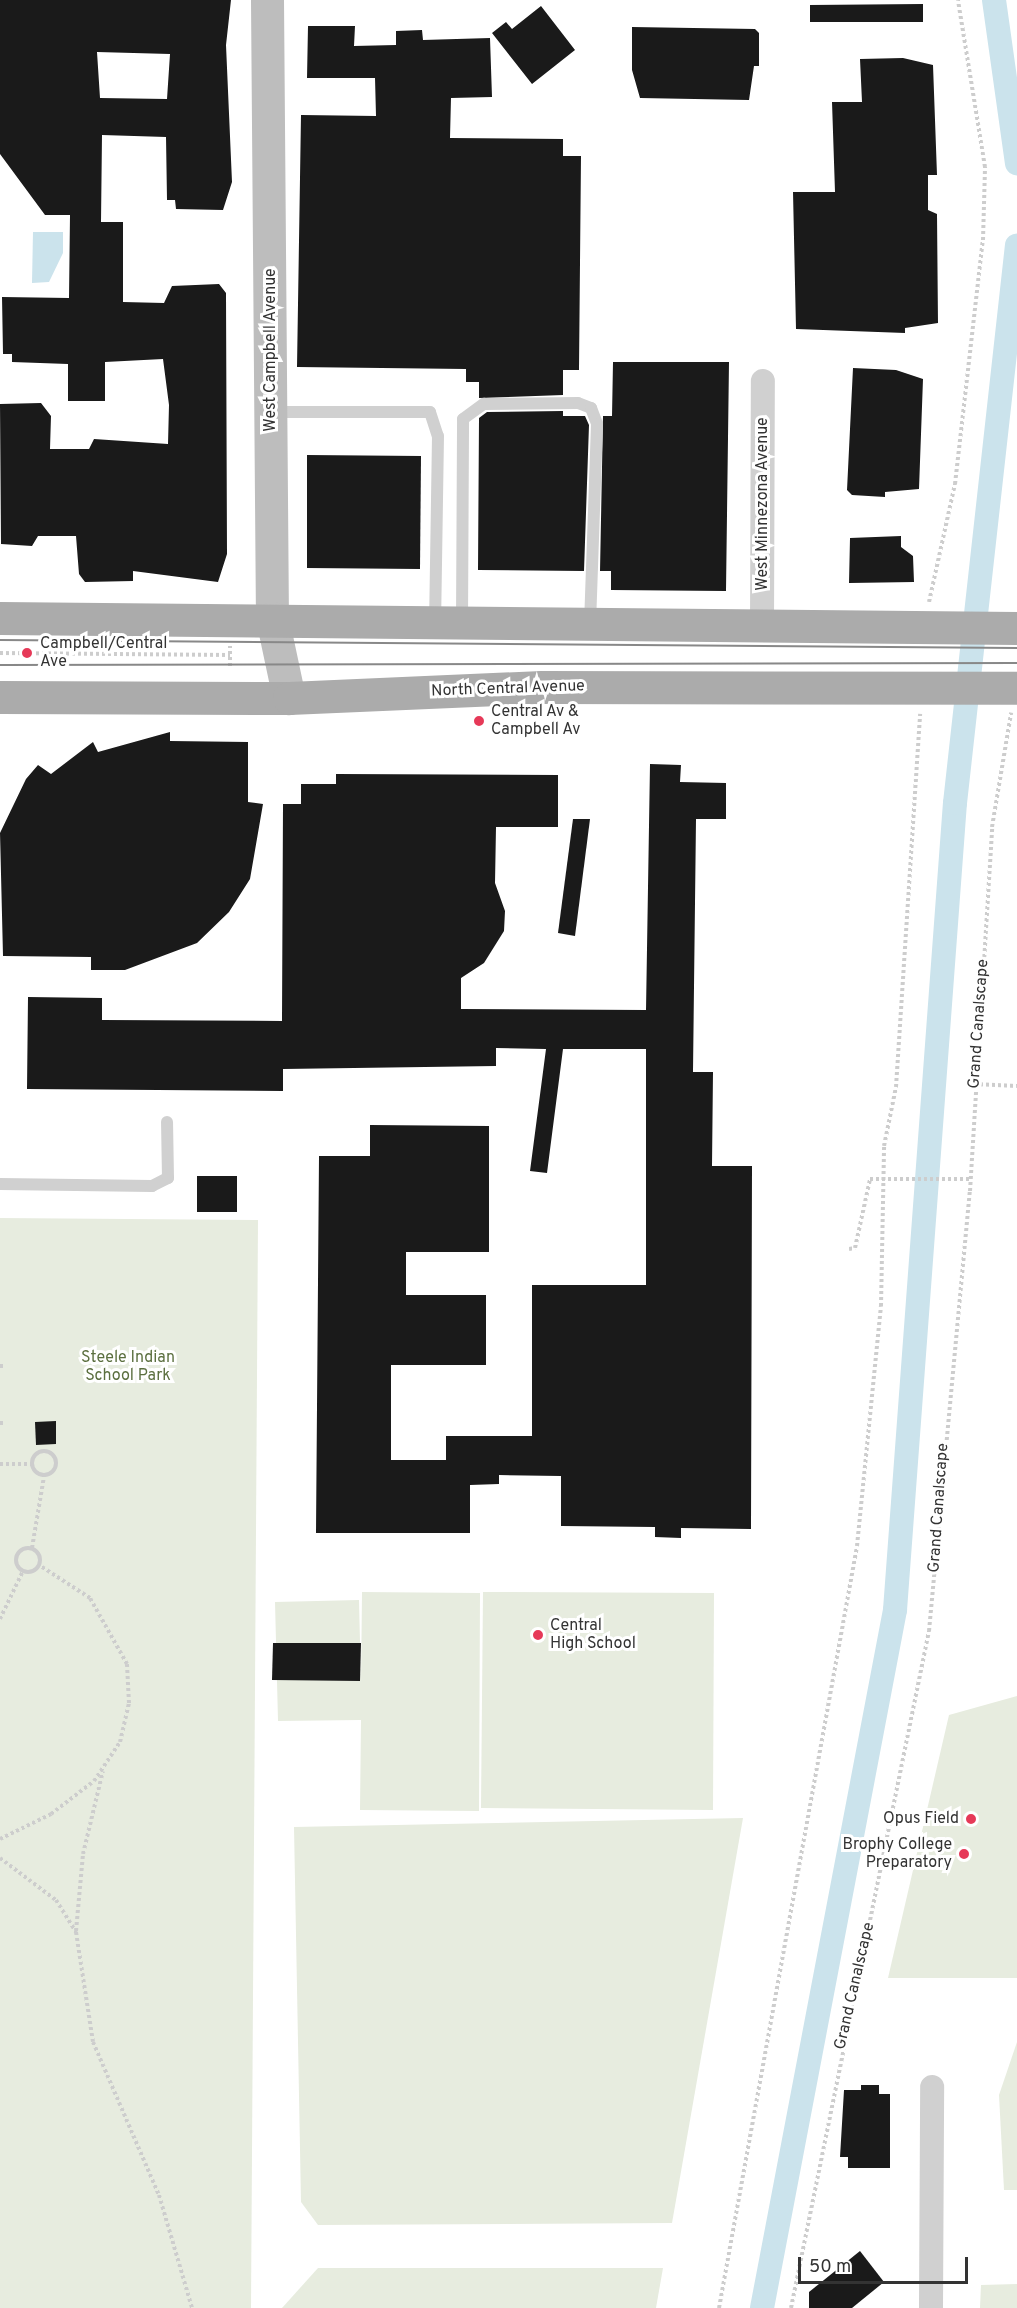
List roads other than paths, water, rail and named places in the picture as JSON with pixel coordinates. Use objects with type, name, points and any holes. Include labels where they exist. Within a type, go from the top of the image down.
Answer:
[{"type":"main road","points":[[0,618],[449,620],[590,625],[762,627],[932,619],[1007,628]]},
{"type":"main road","name":"North Central Avenue","points":[[0,697],[289,698],[542,687],[926,694],[1011,692]]},
{"type":"street","name":"West Campbell Avenue","points":[[267,0],[272,618],[289,698]]},
{"type":"street","name":"West Minnezona Avenue","points":[[762,627],[763,381]]},
{"type":"street","points":[[931,2308],[932,2087]]},
{"type":"lane","points":[[449,620],[463,419],[484,404],[578,403],[591,408],[597,424],[590,625]]},
{"type":"lane","points":[[270,412],[430,412],[438,435],[449,620]]},
{"type":"lane","points":[[0,1184],[152,1186],[168,1178],[167,1122]]},
{"type":"water","points":[[33,232],[63,232],[63,253],[49,282],[32,283]]},
{"type":"waterway","points":[[994,0],[1017,163]]},
{"type":"waterway","points":[[762,2308],[895,1610],[955,803],[1017,245]]},
{"type":"tram line","points":[[0,640],[1017,648]]},
{"type":"tram line","points":[[0,665],[1017,663]]},
{"type":"place","name":"Campbell/Central Ave","points":[[27,653]]},
{"type":"place","name":"Central Av & Campbell Av","points":[[479,721]]},
{"type":"place","name":"Central High School","points":[[538,1635]]},
{"type":"place","name":"Opus Field","points":[[971,1819]]},
{"type":"place","name":"Brophy College Preparatory","points":[[964,1854]]},
{"type":"park label","name":"Steele Indian School Park","points":[[128,1367]]}]
